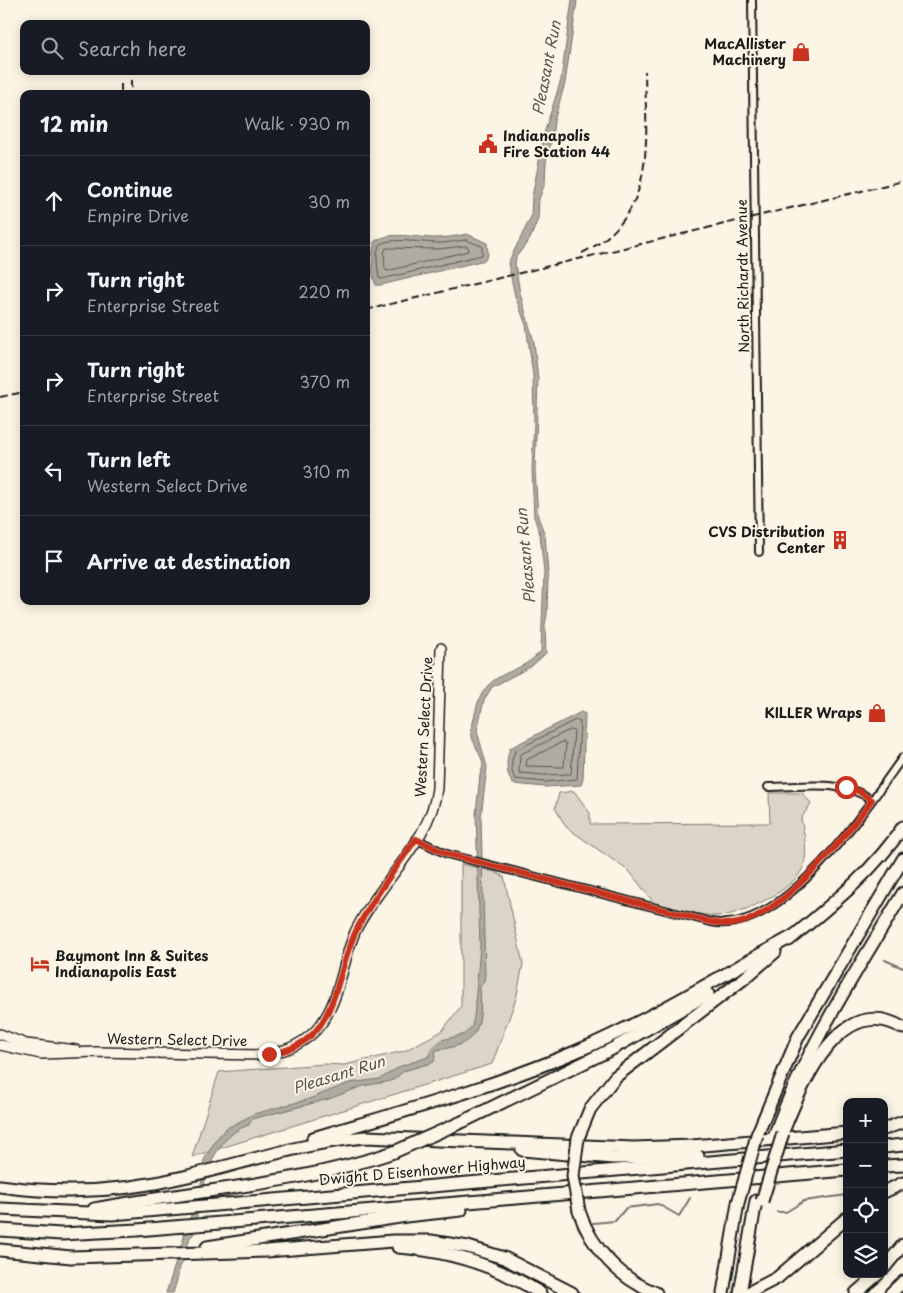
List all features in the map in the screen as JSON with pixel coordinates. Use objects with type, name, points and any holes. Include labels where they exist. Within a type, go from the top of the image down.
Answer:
[{"type":"highway","points":[[656,1293],[627,1277],[608,1260],[586,1228],[579,1211],[573,1176],[578,1138],[590,1109],[615,1077],[766,960],[859,881],[874,865],[903,827]]},
{"type":"highway","points":[[723,1292],[738,1203],[757,1135],[774,1090],[798,1038],[903,859]]},
{"type":"highway","points":[[843,1221],[777,1278],[743,1290],[759,1201],[794,1086],[817,1038],[903,893]]},
{"type":"highway","points":[[232,1165],[277,1149],[476,1089],[574,1052],[656,1014],[795,935]]},
{"type":"highway","points":[[70,1213],[330,1171],[394,1152],[464,1122],[612,1049],[766,960]]},
{"type":"highway","points":[[779,1133],[828,1044],[837,1034],[852,1025],[866,1020],[884,1021],[903,1028]]},
{"type":"highway","points":[[888,1128],[903,1122]]},
{"type":"highway","points":[[0,1186],[32,1189],[96,1189],[139,1186],[186,1177],[341,1139],[380,1136],[634,1148],[692,1146],[843,1133]]},
{"type":"highway","points":[[426,1138],[594,1157],[695,1155],[742,1158]]},
{"type":"highway","points":[[888,1146],[903,1145]]},
{"type":"highway","name":"Dwight D Eisenhower Highway","points":[[0,1209],[112,1214],[843,1150]]},
{"type":"highway","points":[[888,1166],[903,1165]]},
{"type":"highway","points":[[0,1230],[71,1234],[170,1228],[843,1170]]},
{"type":"highway","points":[[888,1190],[903,1183]]},
{"type":"highway","points":[[0,1250],[71,1257],[179,1253],[406,1216],[490,1207],[559,1194]]},
{"type":"highway","points":[[202,1250],[348,1245],[403,1240],[458,1245],[512,1262],[572,1293]]},
{"type":"highway","points":[[348,1245],[415,1249],[459,1256],[495,1269],[540,1293]]},
{"type":"highway","points":[[888,1263],[903,1245]]},
{"type":"highway","points":[[856,1293],[873,1278]]},
{"type":"highway","points":[[891,1293],[903,1282]]},
{"type":"street","name":"North Richardt Avenue","points":[[752,0],[760,552]]},
{"type":"street","name":"Western Select Drive","points":[[0,1044],[42,1054],[96,1052],[262,1055],[284,1050],[305,1040],[319,1026],[332,1006],[358,926],[431,814],[437,791],[441,648]]},
{"type":"street","points":[[416,839],[436,850],[491,866],[711,922],[738,923],[767,908],[810,874],[843,839],[903,757]]},
{"type":"street","points":[[768,787],[842,786],[858,791],[872,800]]},
{"type":"street","name":"Western Select Drive","points":[[0,1034],[26,1044],[96,1052]]},
{"type":"shaded area","points":[[574,791],[590,813],[590,824],[770,823],[769,793],[802,793],[811,803],[801,819],[806,848],[804,865],[791,883],[780,891],[754,906],[728,915],[703,915],[654,903],[630,872],[566,827],[555,808],[559,793]]},
{"type":"shaded area","points":[[461,864],[495,872],[504,877],[523,964],[516,999],[492,1064],[192,1157],[219,1072],[324,1064],[344,1065],[404,1051],[442,1031],[461,1006]]},
{"type":"water","name":"Pleasant Run","points":[[572,0],[577,0],[565,83],[554,121],[546,162],[545,183],[539,199],[538,219],[530,239],[516,257],[515,264],[520,293],[534,342],[538,379],[535,470],[538,517],[545,535],[548,574],[545,625],[546,653],[532,666],[492,687],[484,700],[477,731],[487,767],[481,817],[485,975],[484,981],[480,986],[479,1023],[476,1031],[462,1044],[436,1050],[434,1062],[404,1071],[393,1080],[363,1086],[329,1099],[252,1119],[249,1125],[235,1132],[223,1142],[208,1171],[193,1235],[190,1237],[182,1264],[179,1266],[173,1293],[166,1293],[201,1184],[204,1160],[215,1141],[225,1129],[254,1114],[309,1099],[349,1083],[380,1079],[401,1066],[428,1057],[432,1048],[442,1040],[465,1034],[472,1026],[480,946],[476,813],[480,775],[483,766],[472,737],[471,729],[479,699],[486,688],[493,681],[531,660],[541,651],[544,572],[540,534],[534,517],[532,470],[533,375],[526,325],[515,296],[508,263],[531,217],[532,197],[545,130],[561,80]]},
{"type":"water","points":[[467,234],[487,243],[488,254],[485,260],[376,285],[372,270],[373,253],[374,242],[380,238],[395,235],[439,238]]},
{"type":"water","points":[[581,712],[585,714],[583,778],[581,785],[545,787],[513,784],[510,780],[507,766],[510,748]]},
{"type":"waterway","points":[[885,960],[903,968]]},
{"type":"waterway","points":[[777,1212],[786,1212],[804,1201],[843,1196]]},
{"type":"waterway","points":[[593,1223],[615,1221],[626,1208],[658,1204],[679,1216],[690,1198]]},
{"type":"railway","points":[[582,253],[607,237],[624,219],[636,198],[646,150],[645,71]]},
{"type":"railway","points":[[131,80],[131,90]]},
{"type":"railway","points":[[121,84],[121,90]]},
{"type":"railway","points":[[370,309],[903,181]]},
{"type":"railway","points":[[0,397],[20,393]]},
{"type":"place","name":"MacAllister Machinery","points":[[801,52]]},
{"type":"place","name":"Indianapolis Fire Station 44","points":[[488,144]]},
{"type":"place","name":"CVS Distribution Center","points":[[840,540]]},
{"type":"place","name":"KILLER Wraps","points":[[877,713]]},
{"type":"place","name":"Baymont Inn & Suites Indianapolis East","points":[[40,964]]},
{"type":"route","points":[[269,1054],[297,1045],[312,1034],[326,1018],[333,1003],[358,926],[416,839],[447,854],[711,922],[730,924],[749,919],[791,890],[831,853],[843,839],[872,800],[865,794],[846,787]]}]
